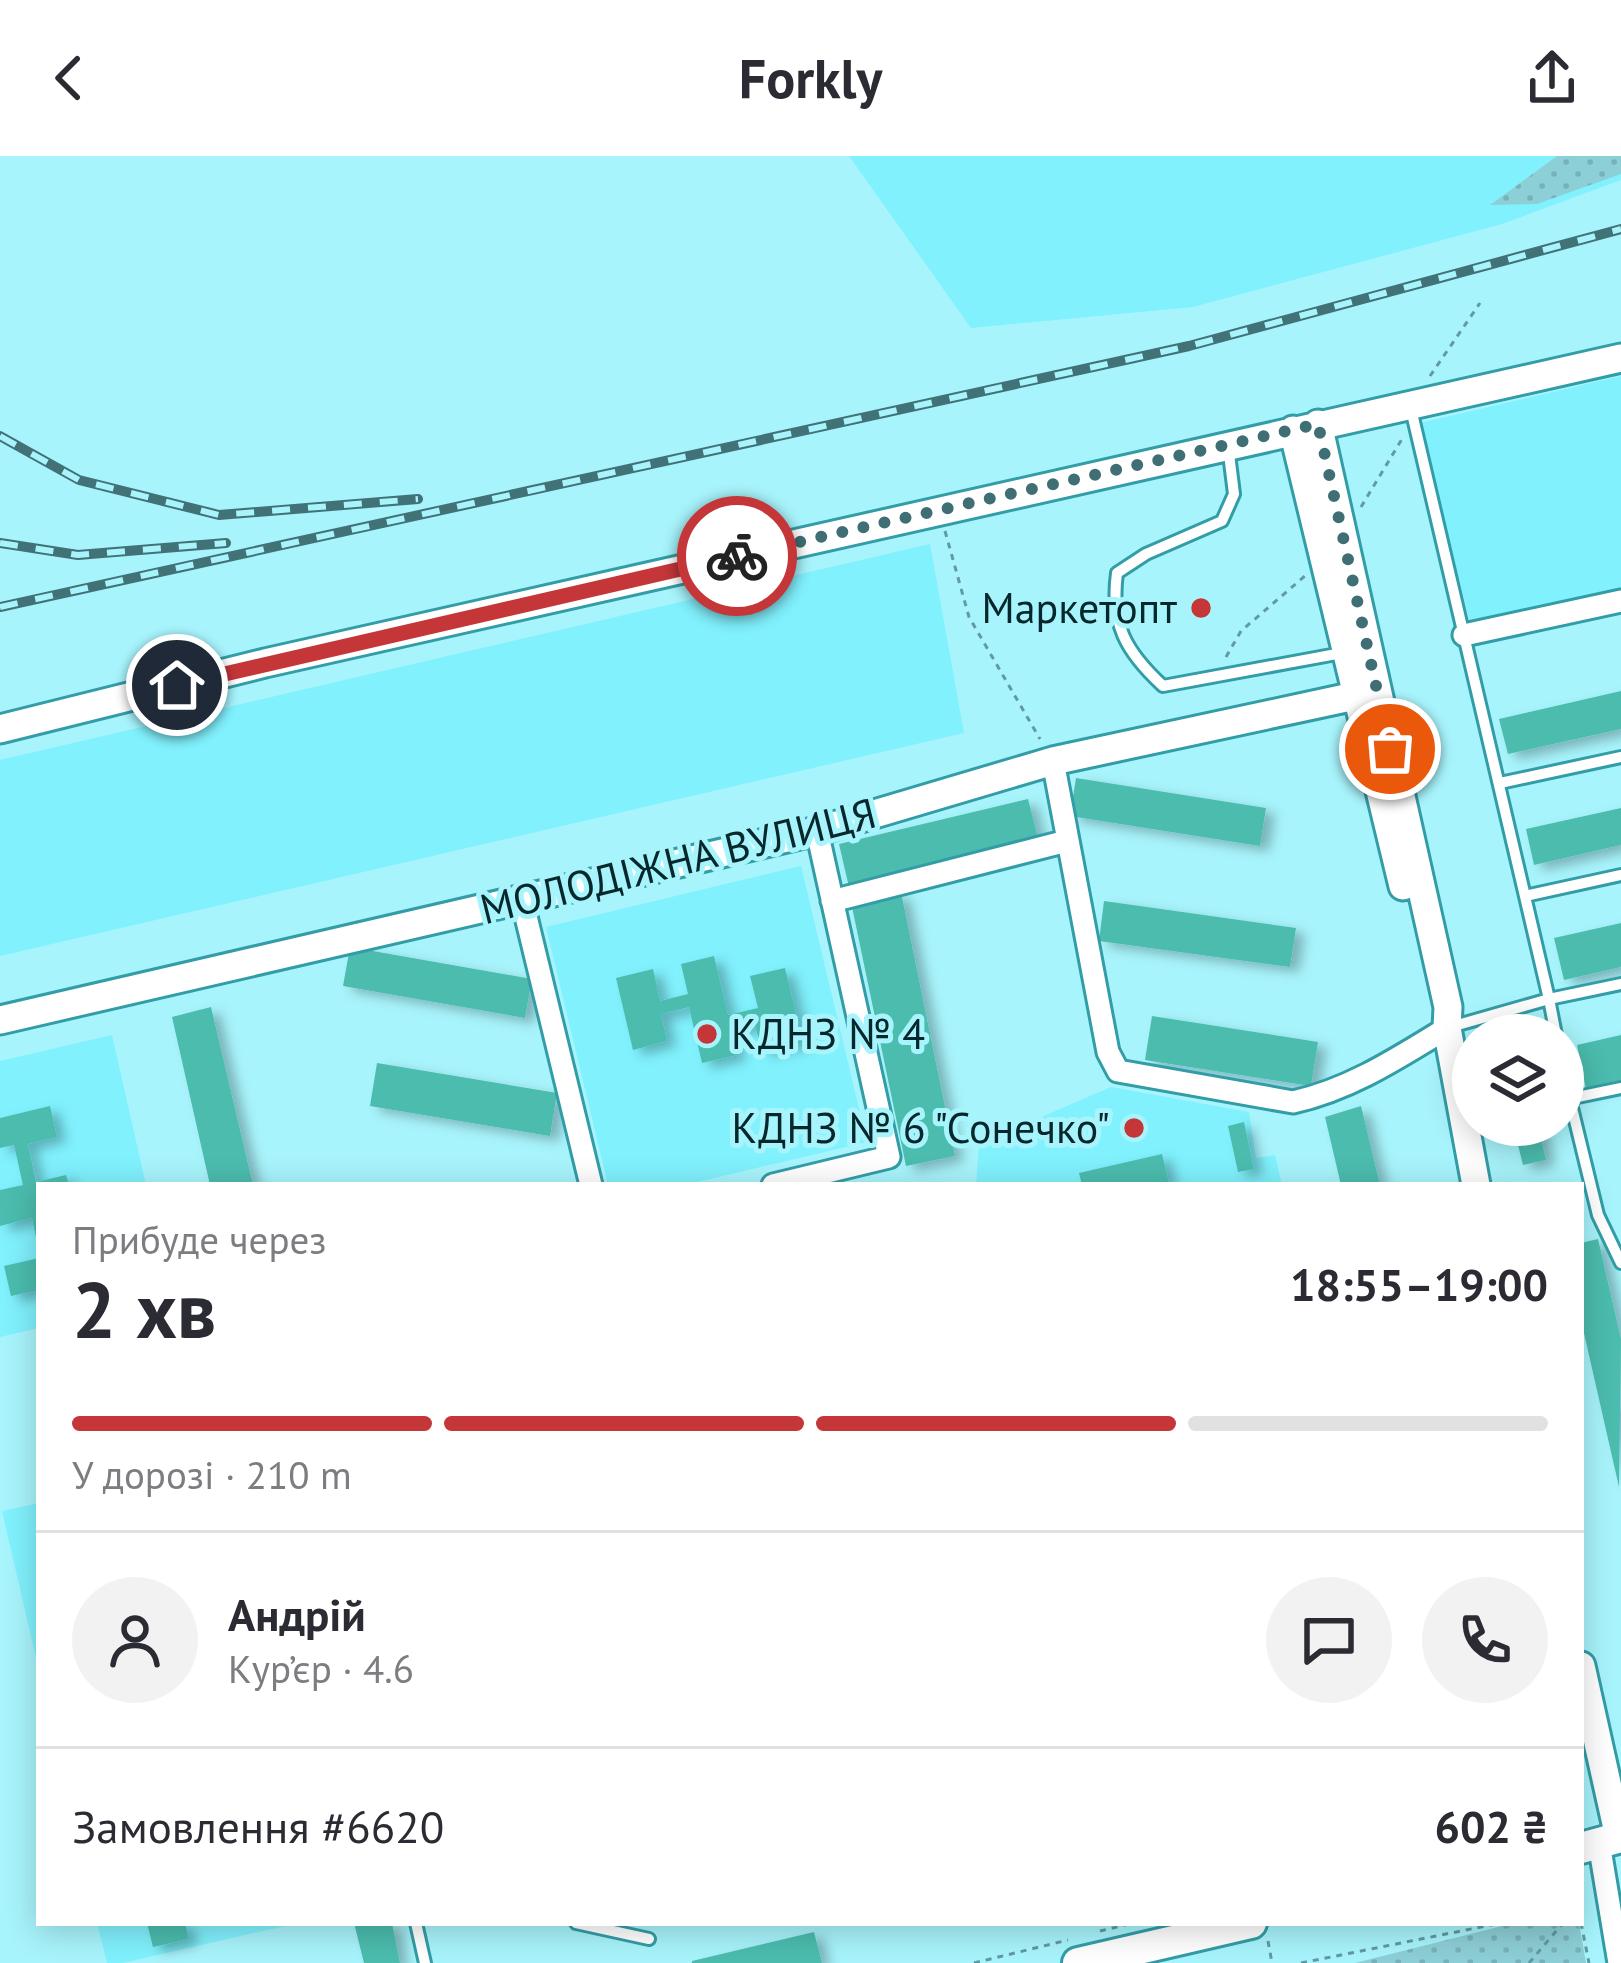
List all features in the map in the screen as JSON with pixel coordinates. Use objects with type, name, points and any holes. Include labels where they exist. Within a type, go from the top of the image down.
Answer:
[{"type":"main road","points":[[1097,1961],[1239,1926]]},
{"type":"street","points":[[0,729],[265,662],[1621,358]]},
{"type":"street","points":[[1305,427],[1355,697],[1434,1009],[1447,1028]]},
{"type":"street","points":[[1305,427],[1448,1007],[1447,1028],[1475,1182]]},
{"type":"street","points":[[1464,635],[1621,601]]},
{"type":"street","name":"МОЛОДІЖНА ВУЛИЦЯ","points":[[0,1020],[817,831],[1053,761],[1355,697]]},
{"type":"street","points":[[1053,761],[1108,1052],[1118,1071],[1293,1102],[1321,1096],[1388,1065],[1447,1028]]},
{"type":"street","points":[[785,1182],[889,1157],[817,831]]},
{"type":"street","points":[[832,902],[1067,841]]},
{"type":"street","points":[[522,900],[589,1182]]},
{"type":"street","points":[[1584,1688],[1619,1963]]},
{"type":"lane","points":[[1410,405],[1552,1014]]},
{"type":"lane","points":[[1228,445],[1234,494],[1222,520],[1146,554],[1117,573],[1112,606],[1128,654],[1163,686],[1346,652]]},
{"type":"lane","points":[[1500,783],[1621,757]]},
{"type":"lane","points":[[1525,896],[1621,875]]},
{"type":"lane","points":[[1447,1028],[1621,984]]},
{"type":"lane","points":[[1584,1096],[1621,1088]]},
{"type":"lane","points":[[1580,1146],[1598,1214],[1619,1248],[1621,1264]]},
{"type":"lane","points":[[417,1926],[425,1963]]},
{"type":"lane","points":[[590,1926],[649,1939]]},
{"type":"path","points":[[1410,405],[1480,303]]},
{"type":"path","points":[[940,511],[969,617],[1053,761]]},
{"type":"path","points":[[974,1963],[1121,1926]]},
{"type":"path","points":[[1266,1926],[1272,1963]]},
{"type":"path","points":[[1301,1963],[1346,1958],[1488,1926]]},
{"type":"path","points":[[1529,1963],[1560,1926]]},
{"type":"path","points":[[1581,1926],[1587,1961]]},
{"type":"path","points":[[1346,1958],[1351,1963]]},
{"type":"shaded area","points":[[849,156],[1621,156],[1621,180],[1502,224],[1193,307],[971,328]]},
{"type":"shaded area","points":[[1557,156],[1621,156],[1621,174],[1537,204],[1490,205]]},
{"type":"shaded area","points":[[1621,376],[1621,588],[1470,622],[1420,423]]},
{"type":"shaded area","points":[[930,544],[964,733],[0,956],[0,760]]},
{"type":"shaded area","name":"КДНЗ № 4","points":[[801,866],[867,1142],[698,1182],[607,1182],[546,927]]},
{"type":"shaded area","points":[[112,1035],[145,1182],[36,1182],[36,1329],[0,1337],[0,1061]]},
{"type":"shaded area","name":"КДНЗ № 6 \"Сонечко\"","points":[[1111,1087],[1249,1112],[1256,1158],[1275,1155],[1281,1182],[976,1182],[979,1144]]},
{"type":"shaded area","points":[[36,1504],[36,1658],[2,1511]]},
{"type":"shaded area","points":[[98,1926],[285,1926],[123,1963],[107,1963]]},
{"type":"shaded area","points":[[1502,1926],[1580,1926],[1586,1963],[1355,1963]]},
{"type":"building","points":[[1621,691],[1621,729],[1508,754],[1499,719]]},
{"type":"building","points":[[1076,778],[1266,808],[1260,846],[1070,816]]},
{"type":"building","points":[[1028,799],[1039,842],[849,887],[839,844]]},
{"type":"building","points":[[1621,808],[1621,845],[1534,865],[1526,829]]},
{"type":"building","points":[[901,892],[955,1156],[906,1166],[851,902]]},
{"type":"building","points":[[1104,901],[1296,928],[1290,967],[1099,941]]},
{"type":"building","points":[[1621,923],[1621,967],[1564,980],[1554,938]]},
{"type":"building","points":[[350,947],[532,979],[525,1018],[343,986]]},
{"type":"building","points":[[714,956],[728,1015],[758,1008],[750,976],[785,968],[803,1042],[762,1051],[755,1025],[731,1031],[737,1055],[702,1063],[689,1007],[661,1014],[667,1041],[633,1050],[616,978],[653,969],[660,1001],[688,994],[681,964]]},
{"type":"building","points":[[211,1007],[252,1182],[209,1182],[172,1017]]},
{"type":"building","points":[[1152,1016],[1318,1042],[1311,1086],[1145,1060]]},
{"type":"building","points":[[1621,1035],[1621,1081],[1586,1089],[1584,1043]]},
{"type":"building","points":[[377,1063],[557,1093],[550,1136],[370,1106]]},
{"type":"building","points":[[50,1106],[57,1137],[28,1144],[36,1182],[36,1237],[32,1218],[0,1226],[0,1190],[23,1185],[14,1145],[0,1148],[0,1118]]},
{"type":"building","points":[[1361,1106],[1379,1182],[1340,1182],[1325,1117]]},
{"type":"building","points":[[1244,1122],[1254,1169],[1238,1172],[1228,1126]]},
{"type":"building","points":[[1518,1146],[1543,1146],[1546,1160],[1523,1165]]},
{"type":"building","points":[[1162,1154],[1169,1182],[1081,1182],[1079,1173]]},
{"type":"building","points":[[66,1175],[68,1182],[36,1182]]},
{"type":"building","points":[[1598,1239],[1621,1339],[1619,1487],[1584,1333],[1584,1242]]},
{"type":"building","points":[[36,1259],[36,1291],[11,1296],[4,1266]]},
{"type":"building","points":[[148,1926],[186,1926],[189,1939],[153,1947]]},
{"type":"building","points":[[355,1926],[393,1926],[400,1963],[364,1963]]},
{"type":"building","points":[[814,1932],[822,1963],[692,1963],[692,1961]]},
{"type":"railway","points":[[0,607],[1189,346],[1621,229]]},
{"type":"railway","points":[[0,436],[79,480],[219,515],[418,499]]},
{"type":"railway","points":[[0,543],[78,555],[226,543]]},
{"type":"way so far","points":[[737,556],[1318,424],[1390,749]]},
{"type":"place","name":"Маркетопт","points":[[1201,608]]},
{"type":"place","name":"КДНЗ № 4","points":[[707,1034]]},
{"type":"place","name":"КДНЗ № 6 \"Сонечко\"","points":[[1134,1128]]},
{"type":"route","points":[[177,685],[737,556]]}]
